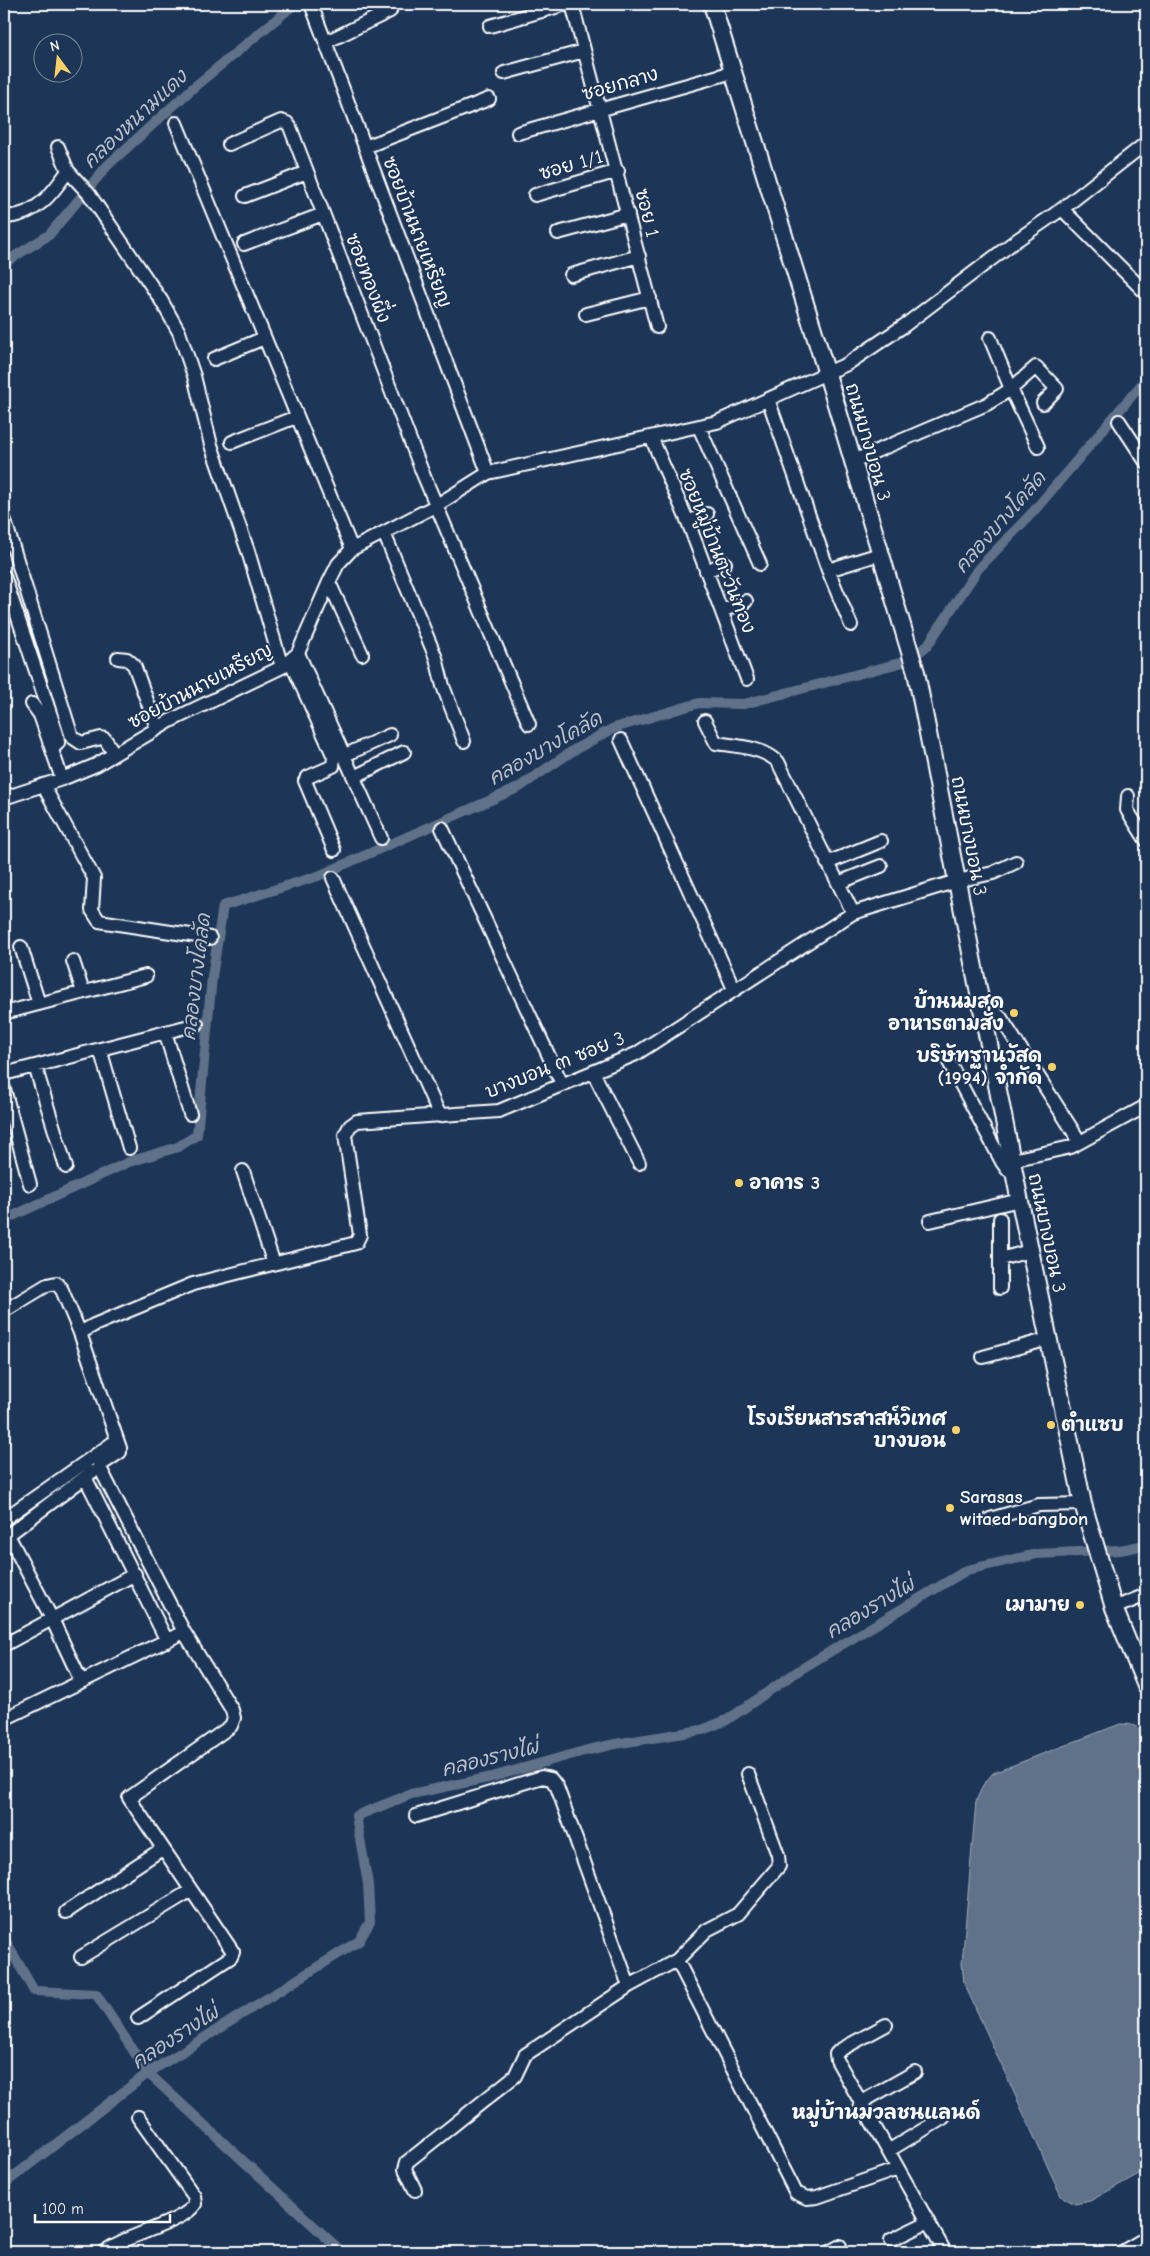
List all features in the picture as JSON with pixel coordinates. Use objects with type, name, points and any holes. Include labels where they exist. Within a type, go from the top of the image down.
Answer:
[{"type":"main road","name":"ถนนบางบอน 3","points":[[712,4],[827,374],[880,554],[908,639],[983,1006],[1030,1251],[1083,1504],[1114,1608],[1144,1675]]},
{"type":"street","name":"ซอยบ้านนายเหรียญ","points":[[311,4],[488,473]]},
{"type":"street","points":[[490,26],[566,4]]},
{"type":"street","name":"ซอย 1","points":[[572,4],[618,171],[657,326]]},
{"type":"street","points":[[326,42],[390,11]]},
{"type":"street","points":[[504,74],[584,51]]},
{"type":"street","name":"ซอยกลาง","points":[[518,133],[733,72]]},
{"type":"street","points":[[365,147],[488,99]]},
{"type":"street","name":"ซอยทองผึ่ง","points":[[229,144],[280,121],[287,123],[423,474],[529,724]]},
{"type":"street","points":[[176,123],[352,549]]},
{"type":"street","name":"ซอยบ้านนายเหรียญ","points":[[4,798],[62,779],[96,764],[157,728],[290,660],[338,564],[352,549],[437,505],[488,473],[717,422],[847,364],[905,325],[1014,242],[1062,209],[1146,143]]},
{"type":"street","points":[[58,147],[72,175],[89,194],[161,300],[185,347],[211,445],[248,551],[290,660],[334,756],[333,766],[308,777],[306,782],[334,850]]},
{"type":"street","name":"ซอย 1/1","points":[[535,195],[618,171]]},
{"type":"street","points":[[244,196],[307,172]]},
{"type":"street","points":[[4,212],[8,217],[21,216],[45,201],[72,175]]},
{"type":"street","points":[[1062,209],[1146,293]]},
{"type":"street","points":[[244,244],[323,214]]},
{"type":"street","points":[[558,233],[628,214]]},
{"type":"street","points":[[571,275],[639,256]]},
{"type":"street","points":[[586,314],[650,298]]},
{"type":"street","points":[[214,359],[264,338]]},
{"type":"street","points":[[990,338],[1038,447]]},
{"type":"street","points":[[853,461],[987,404],[1011,389],[1037,367],[1057,390],[1043,403]]},
{"type":"street","points":[[768,399],[828,570],[851,626]]},
{"type":"street","points":[[232,442],[296,416]]},
{"type":"street","points":[[1119,420],[1146,462]]},
{"type":"street","points":[[699,427],[760,564]]},
{"type":"street","name":"ซอยหมู่บ้านตะวันทอง","points":[[651,437],[688,522],[747,680]]},
{"type":"street","points":[[688,522],[707,514]]},
{"type":"street","points":[[4,518],[72,736],[81,743],[105,739],[114,753]]},
{"type":"street","points":[[384,533],[436,658],[443,686],[464,740]]},
{"type":"street","points":[[828,570],[880,554]]},
{"type":"street","points":[[706,570],[725,563]]},
{"type":"street","points":[[4,576],[57,734],[58,744],[52,749]]},
{"type":"street","points":[[329,582],[362,654]]},
{"type":"street","points":[[722,611],[746,601]]},
{"type":"street","points":[[118,658],[127,658],[134,665],[157,728]]},
{"type":"street","points":[[290,660],[345,755],[382,838]]},
{"type":"street","points":[[32,704],[40,715],[62,779]]},
{"type":"street","points":[[705,721],[716,743],[763,752],[772,755],[778,762],[853,913]]},
{"type":"street","points":[[345,755],[390,735]]},
{"type":"street","points":[[622,740],[734,990]]},
{"type":"street","points":[[354,777],[404,752]]},
{"type":"street","points":[[43,784],[94,878],[92,910],[99,921],[210,938]]},
{"type":"street","points":[[1128,796],[1127,810],[1146,840]]},
{"type":"street","points":[[442,828],[562,1084]]},
{"type":"street","points":[[827,863],[880,841]]},
{"type":"street","name":"บางบอน ๓ ซอย 3","points":[[80,1333],[94,1325],[193,1284],[352,1244],[359,1240],[360,1231],[345,1135],[350,1126],[357,1121],[492,1113],[636,1054],[853,913],[957,881],[993,873],[1016,862]]},
{"type":"street","points":[[838,883],[881,866]]},
{"type":"street","points":[[333,878],[440,1116]]},
{"type":"street","points":[[21,947],[38,1004]]},
{"type":"street","points":[[73,961],[82,992]]},
{"type":"street","points":[[4,1012],[146,976]]},
{"type":"street","points":[[983,1006],[1001,1018],[1080,1142]]},
{"type":"street","points":[[4,1074],[197,1024]]},
{"type":"street","points":[[165,1032],[190,1114]]},
{"type":"street","points":[[100,1049],[129,1148]]},
{"type":"street","points":[[949,1062],[1007,1169],[1071,1147],[1146,1106]]},
{"type":"street","points":[[35,1066],[66,1167]]},
{"type":"street","points":[[593,1072],[639,1163]]},
{"type":"street","points":[[4,1089],[30,1184]]},
{"type":"street","points":[[243,1171],[274,1264]]},
{"type":"street","points":[[930,1221],[1020,1200]]},
{"type":"street","points":[[1000,1219],[1000,1288]]},
{"type":"street","points":[[1000,1259],[1030,1251]]},
{"type":"street","points":[[4,1311],[47,1285],[56,1284],[62,1290],[80,1333],[120,1451],[6,1537],[52,1619],[81,1681]]},
{"type":"street","points":[[983,1358],[1049,1339]]},
{"type":"street","points":[[4,1518],[117,1440]]},
{"type":"street","points":[[99,1466],[184,1632],[232,1710],[234,1718],[230,1726],[129,1798],[190,1891],[231,1946],[231,1957],[138,2018]]},
{"type":"street","points":[[86,1477],[167,1641]]},
{"type":"street","points":[[990,1519],[1039,1505],[1083,1504]]},
{"type":"street","points":[[4,1645],[135,1574]]},
{"type":"street","points":[[1114,1608],[1146,1595]]},
{"type":"street","points":[[4,1718],[184,1632]]},
{"type":"street","points":[[415,2190],[405,2169],[407,2162],[515,2076],[525,2056],[629,1986],[676,1960],[707,1930],[738,1914],[778,1866],[778,1855],[748,1774]]},
{"type":"street","points":[[416,1816],[542,1777],[551,1779],[558,1787],[629,1986]]},
{"type":"street","points":[[66,1912],[162,1849]]},
{"type":"street","points":[[81,1957],[190,1891]]},
{"type":"street","points":[[676,1960],[796,2193],[807,2198],[817,2197],[898,2169]]},
{"type":"street","points":[[886,2025],[836,2054],[860,2103],[944,2252]]},
{"type":"street","points":[[860,2103],[915,2072]]},
{"type":"street","points":[[104,2252],[143,2232],[185,2214],[195,2204],[194,2196],[138,2117]]},
{"type":"street","points":[[888,2151],[943,2118]]},
{"type":"street","points":[[890,2240],[928,2222]]},
{"type":"street","points":[[1122,2252],[1146,2238]]},
{"type":"water","points":[[1120,1724],[1136,1727],[1142,1732],[1146,1740],[1146,2170],[1090,2201],[1075,2204],[1061,2196],[964,1983],[962,1964],[976,1801],[983,1785],[993,1773]]},
{"type":"waterway","name":"คลองหนามแดง","points":[[4,263],[49,235],[108,165],[194,87],[295,4]]},
{"type":"waterway","name":"คลองบางโคลัด","points":[[4,1220],[129,1162],[178,1147],[197,1135],[212,977],[223,906],[318,876],[518,788],[574,750],[614,728],[699,703],[744,704],[907,661],[927,646],[978,569],[1033,512],[1146,379]]},
{"type":"waterway","name":"คลองรางไผ่","points":[[4,2184],[148,2073],[359,1941],[370,1922],[368,1884],[356,1816],[411,1794],[492,1777],[615,1744],[702,1730],[727,1720],[801,1669],[967,1570],[1037,1554],[1120,1550],[1146,1545]]},
{"type":"waterway","points":[[4,1938],[34,1991],[96,1994],[148,2073],[342,2252]]},
{"type":"place","name":"บ้านนมสด อาหารตามสั่ง","points":[[1014,1013]]},
{"type":"place","name":"บริษัทฐานวัสดุ (1994) จำกัด","points":[[1052,1067]]},
{"type":"place","name":"อาคาร 3","points":[[739,1183]]},
{"type":"place","name":"ตำแซบ","points":[[1051,1425]]},
{"type":"place","name":"โรงเรียนสารสาสน์วิเทศ บางบอน","points":[[956,1430]]},
{"type":"place","name":"Sarasas witaed bangbon","points":[[950,1508]]},
{"type":"place","name":"เมามาย","points":[[1080,1605]]},
{"type":"district","name":"หมู่บ้านมวลชนแลนด์","points":[[886,2112]]}]
